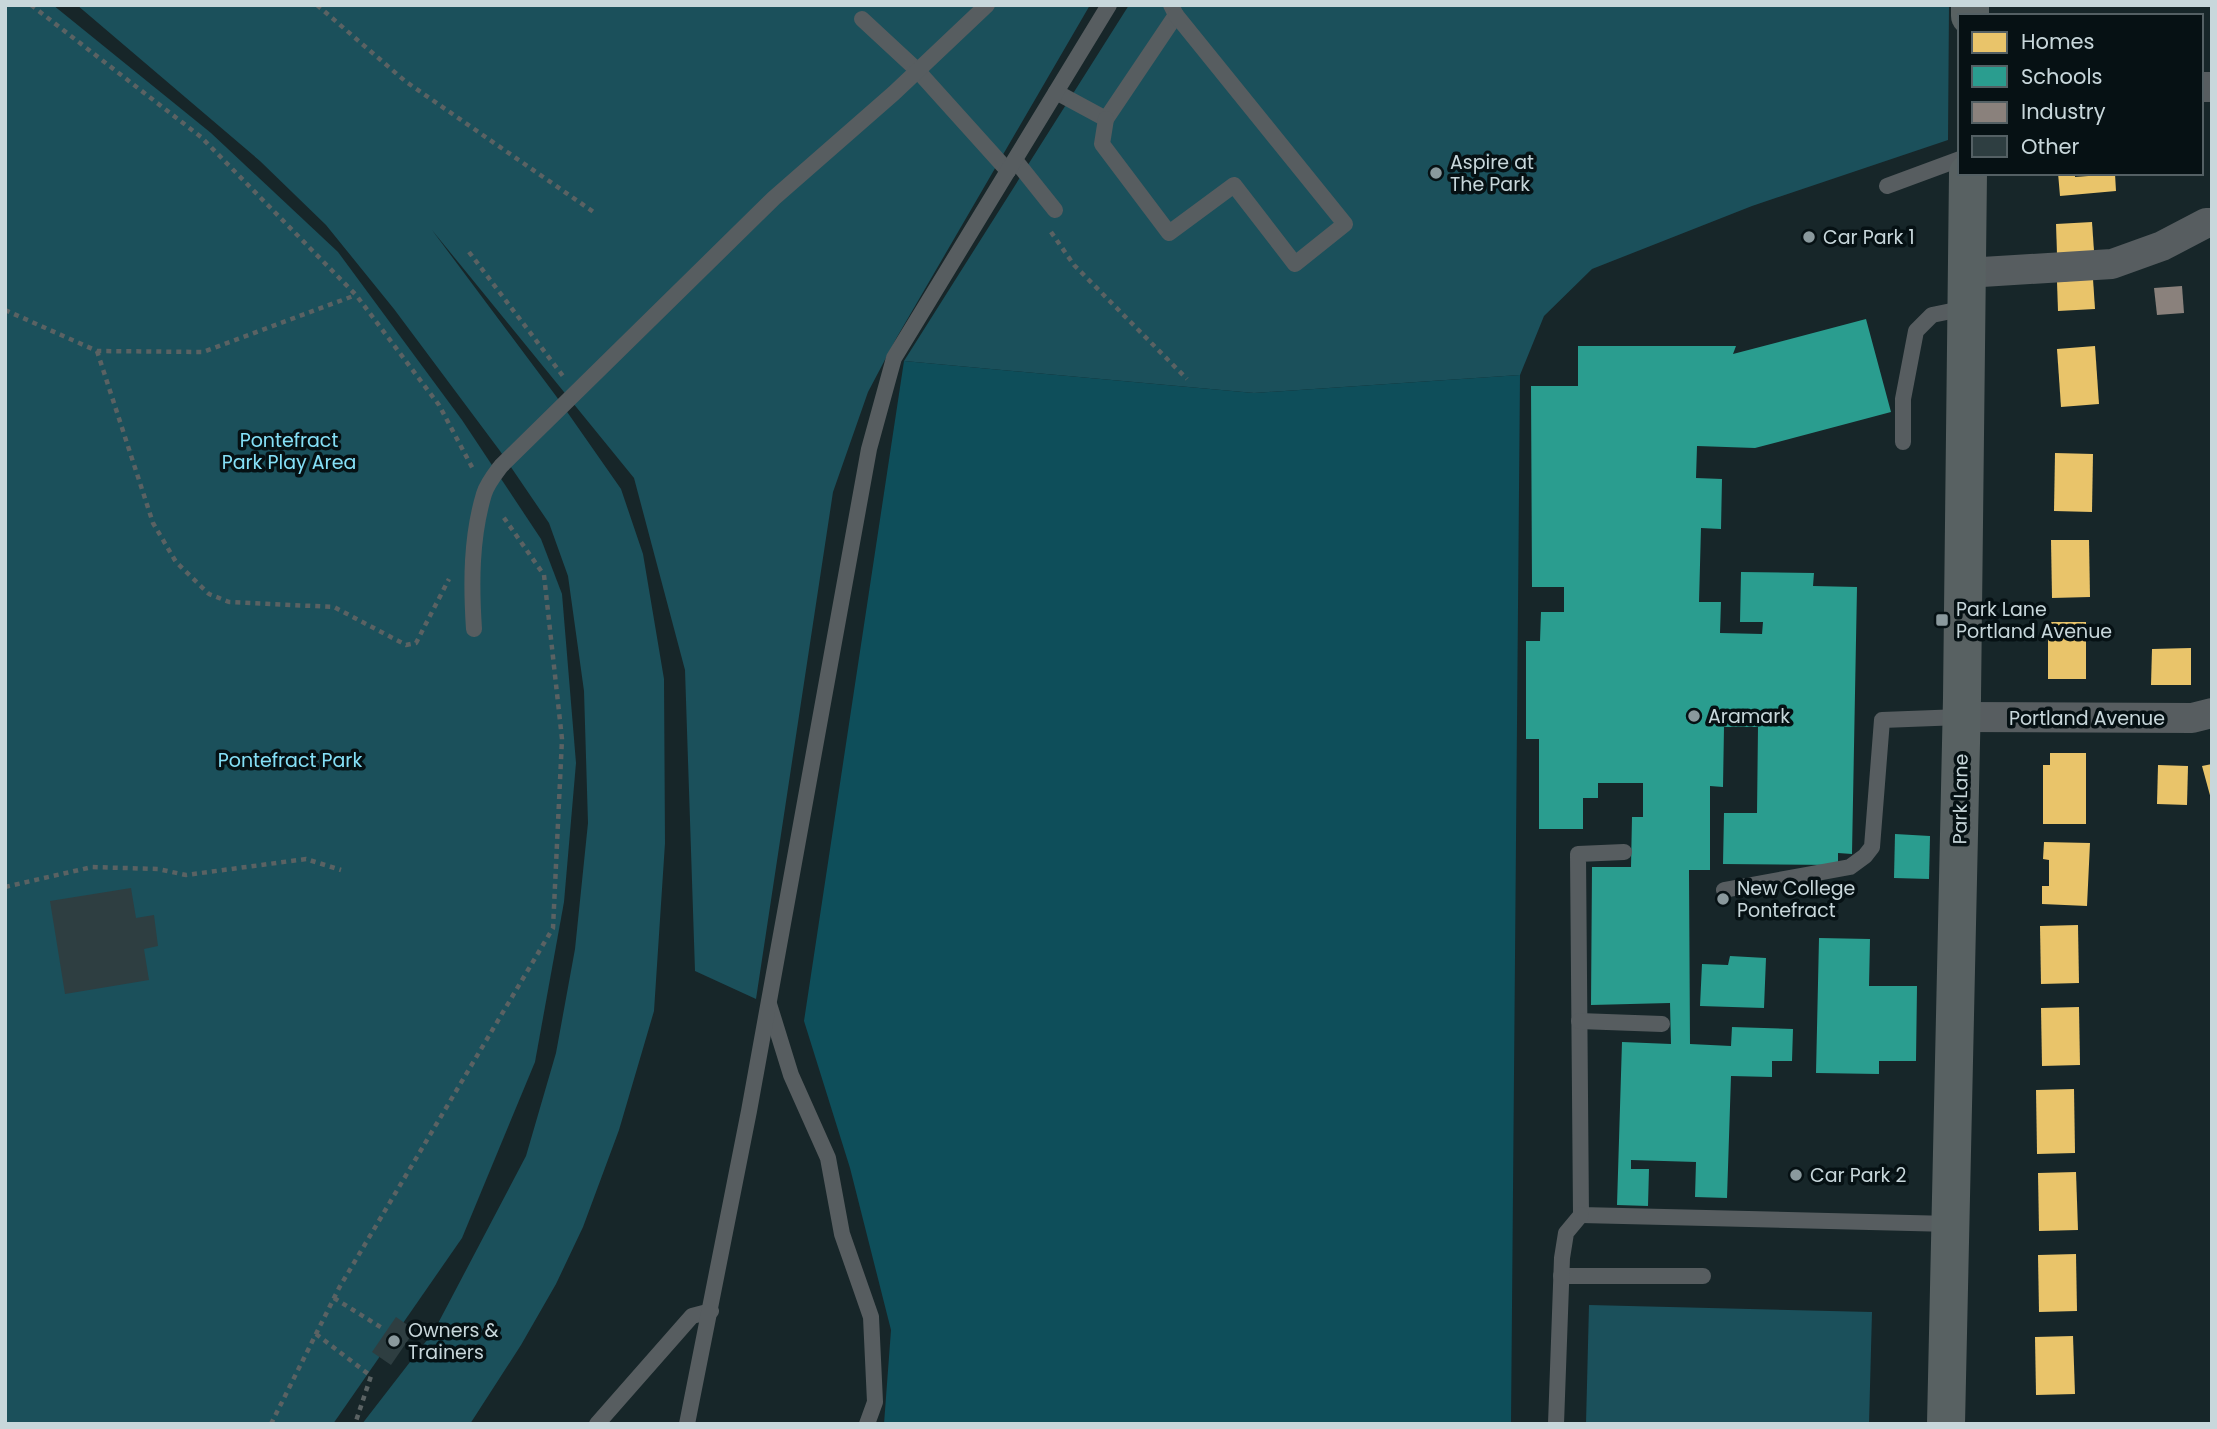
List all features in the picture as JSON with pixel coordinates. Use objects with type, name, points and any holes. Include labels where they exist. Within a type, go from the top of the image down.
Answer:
[{"type":"main road","name":"Park Lane","points":[[1946,1424],[1961,717],[1968,175]]},
{"type":"street","points":[[1966,290],[2112,264],[2162,246],[2206,223],[2212,223]]},
{"type":"street","name":"Portland Avenue","points":[[1961,717],[2192,718],[2212,713]]},
{"type":"lane","points":[[474,629],[471,588],[474,556],[485,491],[501,466],[774,198],[987,5]]},
{"type":"lane","points":[[687,1424],[711,1311],[869,449],[894,358],[1109,5]]},
{"type":"lane","points":[[1173,10],[1345,223],[1295,264],[1234,185],[1169,233],[1102,144],[1106,119],[1173,10]]},
{"type":"lane","points":[[862,19],[1011,165],[1050,217]]},
{"type":"lane","points":[[1056,92],[1106,119]]},
{"type":"lane","points":[[1887,186],[1958,160]]},
{"type":"lane","points":[[1903,442],[1903,399],[1916,331],[1932,315],[1966,290]]},
{"type":"lane","points":[[1724,890],[1850,867],[1858,862],[1872,847],[1882,720],[1961,717]]},
{"type":"lane","points":[[1556,1424],[1561,1276],[1566,1233],[1581,1215],[1578,854],[1624,852]]},
{"type":"lane","points":[[768,1001],[791,1075],[828,1158],[842,1234],[871,1317],[875,1402],[867,1424]]},
{"type":"lane","points":[[1579,1021],[1662,1024]]},
{"type":"lane","points":[[1581,1215],[1951,1224]]},
{"type":"lane","points":[[1561,1276],[1703,1276]]},
{"type":"lane","points":[[597,1424],[692,1316],[711,1311]]},
{"type":"path","points":[[32,5],[201,137],[356,295],[439,405],[485,491],[544,575],[562,739],[553,928],[334,1298],[271,1424]]},
{"type":"path","points":[[317,5],[405,81],[596,213]]},
{"type":"path","points":[[1050,217],[1074,265],[1187,379]]},
{"type":"path","points":[[469,252],[576,393]]},
{"type":"path","points":[[5,310],[97,351],[204,352],[356,295]]},
{"type":"path","points":[[97,351],[153,523],[176,562],[209,594],[229,602],[334,607],[406,645],[416,643],[457,564],[474,556]]},
{"type":"path","points":[[5,887],[92,867],[158,869],[186,875],[306,859],[341,870]]},
{"type":"path","points":[[334,1298],[382,1328]]},
{"type":"path","points":[[316,1334],[371,1376],[355,1424]]},
{"type":"green space","name":"Pontefract Park","points":[[5,5],[53,5],[211,133],[338,252],[462,420],[541,539],[562,594],[576,763],[564,902],[535,1062],[462,1238],[333,1424],[5,1424]]},
{"type":"green space","points":[[77,5],[1090,5],[897,337],[868,392],[833,492],[756,999],[695,971],[685,670],[634,478],[432,230],[556,396],[621,489],[643,554],[664,679],[665,843],[654,1011],[619,1130],[583,1227],[556,1284],[521,1345],[470,1424],[362,1424],[434,1331],[526,1156],[556,1053],[575,949],[588,823],[584,691],[568,576],[549,523],[500,451],[394,309],[326,225],[260,161]]},
{"type":"green space","name":"Aspire at The Park","points":[[1129,5],[1949,5],[1948,140],[1752,206],[1592,269],[1544,316],[1520,375],[1254,393],[904,361]]},
{"type":"green space","points":[[1589,1305],[1872,1312],[1869,1424],[1586,1424]]},
{"type":"shaded area","points":[[904,361],[1254,393],[1520,375],[1511,1424],[884,1424],[891,1330],[850,1168],[804,1021]]},
{"type":"building: Homes","points":[[2058,175],[2115,175],[2116,191],[2060,196]]},
{"type":"building: Homes","points":[[2092,222],[2094,251],[2057,254],[2056,224]]},
{"type":"building: Homes","points":[[2093,279],[2095,309],[2058,311],[2057,282]]},
{"type":"building: Homes","points":[[2095,346],[2099,404],[2061,407],[2057,349]]},
{"type":"building: Homes","points":[[2055,453],[2093,454],[2092,512],[2054,511]]},
{"type":"building: Homes","points":[[2051,540],[2089,540],[2090,597],[2052,598]]},
{"type":"building: Homes","points":[[2048,622],[2086,622],[2086,679],[2048,679]]},
{"type":"building: Homes","points":[[2191,648],[2191,685],[2151,685],[2152,649]]},
{"type":"building: Homes","points":[[2050,753],[2086,753],[2086,824],[2043,824],[2043,765],[2050,765]]},
{"type":"building: Homes","points":[[2212,764],[2212,799],[2211,799],[2202,766]]},
{"type":"building: Homes","points":[[2158,765],[2188,766],[2187,805],[2157,804]]},
{"type":"building: Homes","points":[[2044,842],[2090,843],[2087,906],[2042,904],[2042,886],[2049,886],[2049,860],[2043,859]]},
{"type":"building: Homes","points":[[2078,925],[2079,983],[2041,984],[2040,926]]},
{"type":"building: Homes","points":[[2079,1007],[2080,1065],[2042,1066],[2041,1008]]},
{"type":"building: Homes","points":[[2074,1089],[2075,1153],[2037,1154],[2036,1090]]},
{"type":"building: Homes","points":[[2076,1172],[2078,1230],[2039,1231],[2038,1173]]},
{"type":"building: Homes","points":[[2076,1254],[2077,1311],[2039,1312],[2038,1255]]},
{"type":"building: Homes","points":[[2073,1336],[2075,1394],[2036,1395],[2035,1337]]},
{"type":"building: Schools","points":[[1866,319],[1891,412],[1755,448],[1697,446],[1696,478],[1722,479],[1721,529],[1701,528],[1699,602],[1721,602],[1720,633],[1762,634],[1763,622],[1740,622],[1741,572],[1814,573],[1813,586],[1857,587],[1852,854],[1838,853],[1838,865],[1723,864],[1724,813],[1757,813],[1758,727],[1724,727],[1723,787],[1710,786],[1710,870],[1689,870],[1690,1044],[1731,1046],[1732,1027],[1793,1029],[1792,1061],[1772,1061],[1772,1077],[1731,1076],[1727,1198],[1695,1197],[1696,1162],[1631,1160],[1631,1169],[1649,1169],[1648,1206],[1617,1205],[1622,1042],[1671,1044],[1670,1003],[1591,1005],[1592,867],[1631,867],[1632,817],[1643,817],[1643,783],[1598,783],[1598,798],[1583,798],[1583,829],[1539,829],[1539,739],[1526,739],[1526,641],[1540,641],[1541,612],[1564,612],[1564,587],[1532,587],[1531,386],[1578,386],[1578,346],[1736,346],[1733,354]]},
{"type":"building: Schools","points":[[1895,834],[1930,836],[1929,879],[1894,878]]},
{"type":"building: Schools","points":[[1819,938],[1870,939],[1869,986],[1917,986],[1916,1061],[1879,1061],[1879,1074],[1816,1073]]},
{"type":"building: Schools","points":[[1730,956],[1766,958],[1764,1008],[1700,1006],[1702,964],[1728,965]]},
{"type":"building: Industry","points":[[2182,286],[2184,313],[2157,315],[2154,288]]},
{"type":"building: Other","points":[[131,888],[136,918],[154,915],[158,946],[144,949],[149,980],[65,994],[50,901]]},
{"type":"building: Other","name":"Owners & Trainers","points":[[396,1317],[415,1330],[391,1365],[372,1352]]},
{"type":"place","name":"Aspire at The Park","points":[[1436,173]]},
{"type":"place","name":"Car Park 1","points":[[1809,237]]},
{"type":"place","name":"Park Lane Portland Avenue","points":[[1942,620]]},
{"type":"place","name":"Aramark","points":[[1694,716]]},
{"type":"place","name":"New College Pontefract","points":[[1723,899]]},
{"type":"place","name":"Car Park 2","points":[[1796,1175]]},
{"type":"place","name":"Owners & Trainers","points":[[394,1341]]},
{"type":"park label","name":"Pontefract Park Play Area","points":[[289,451]]}]
